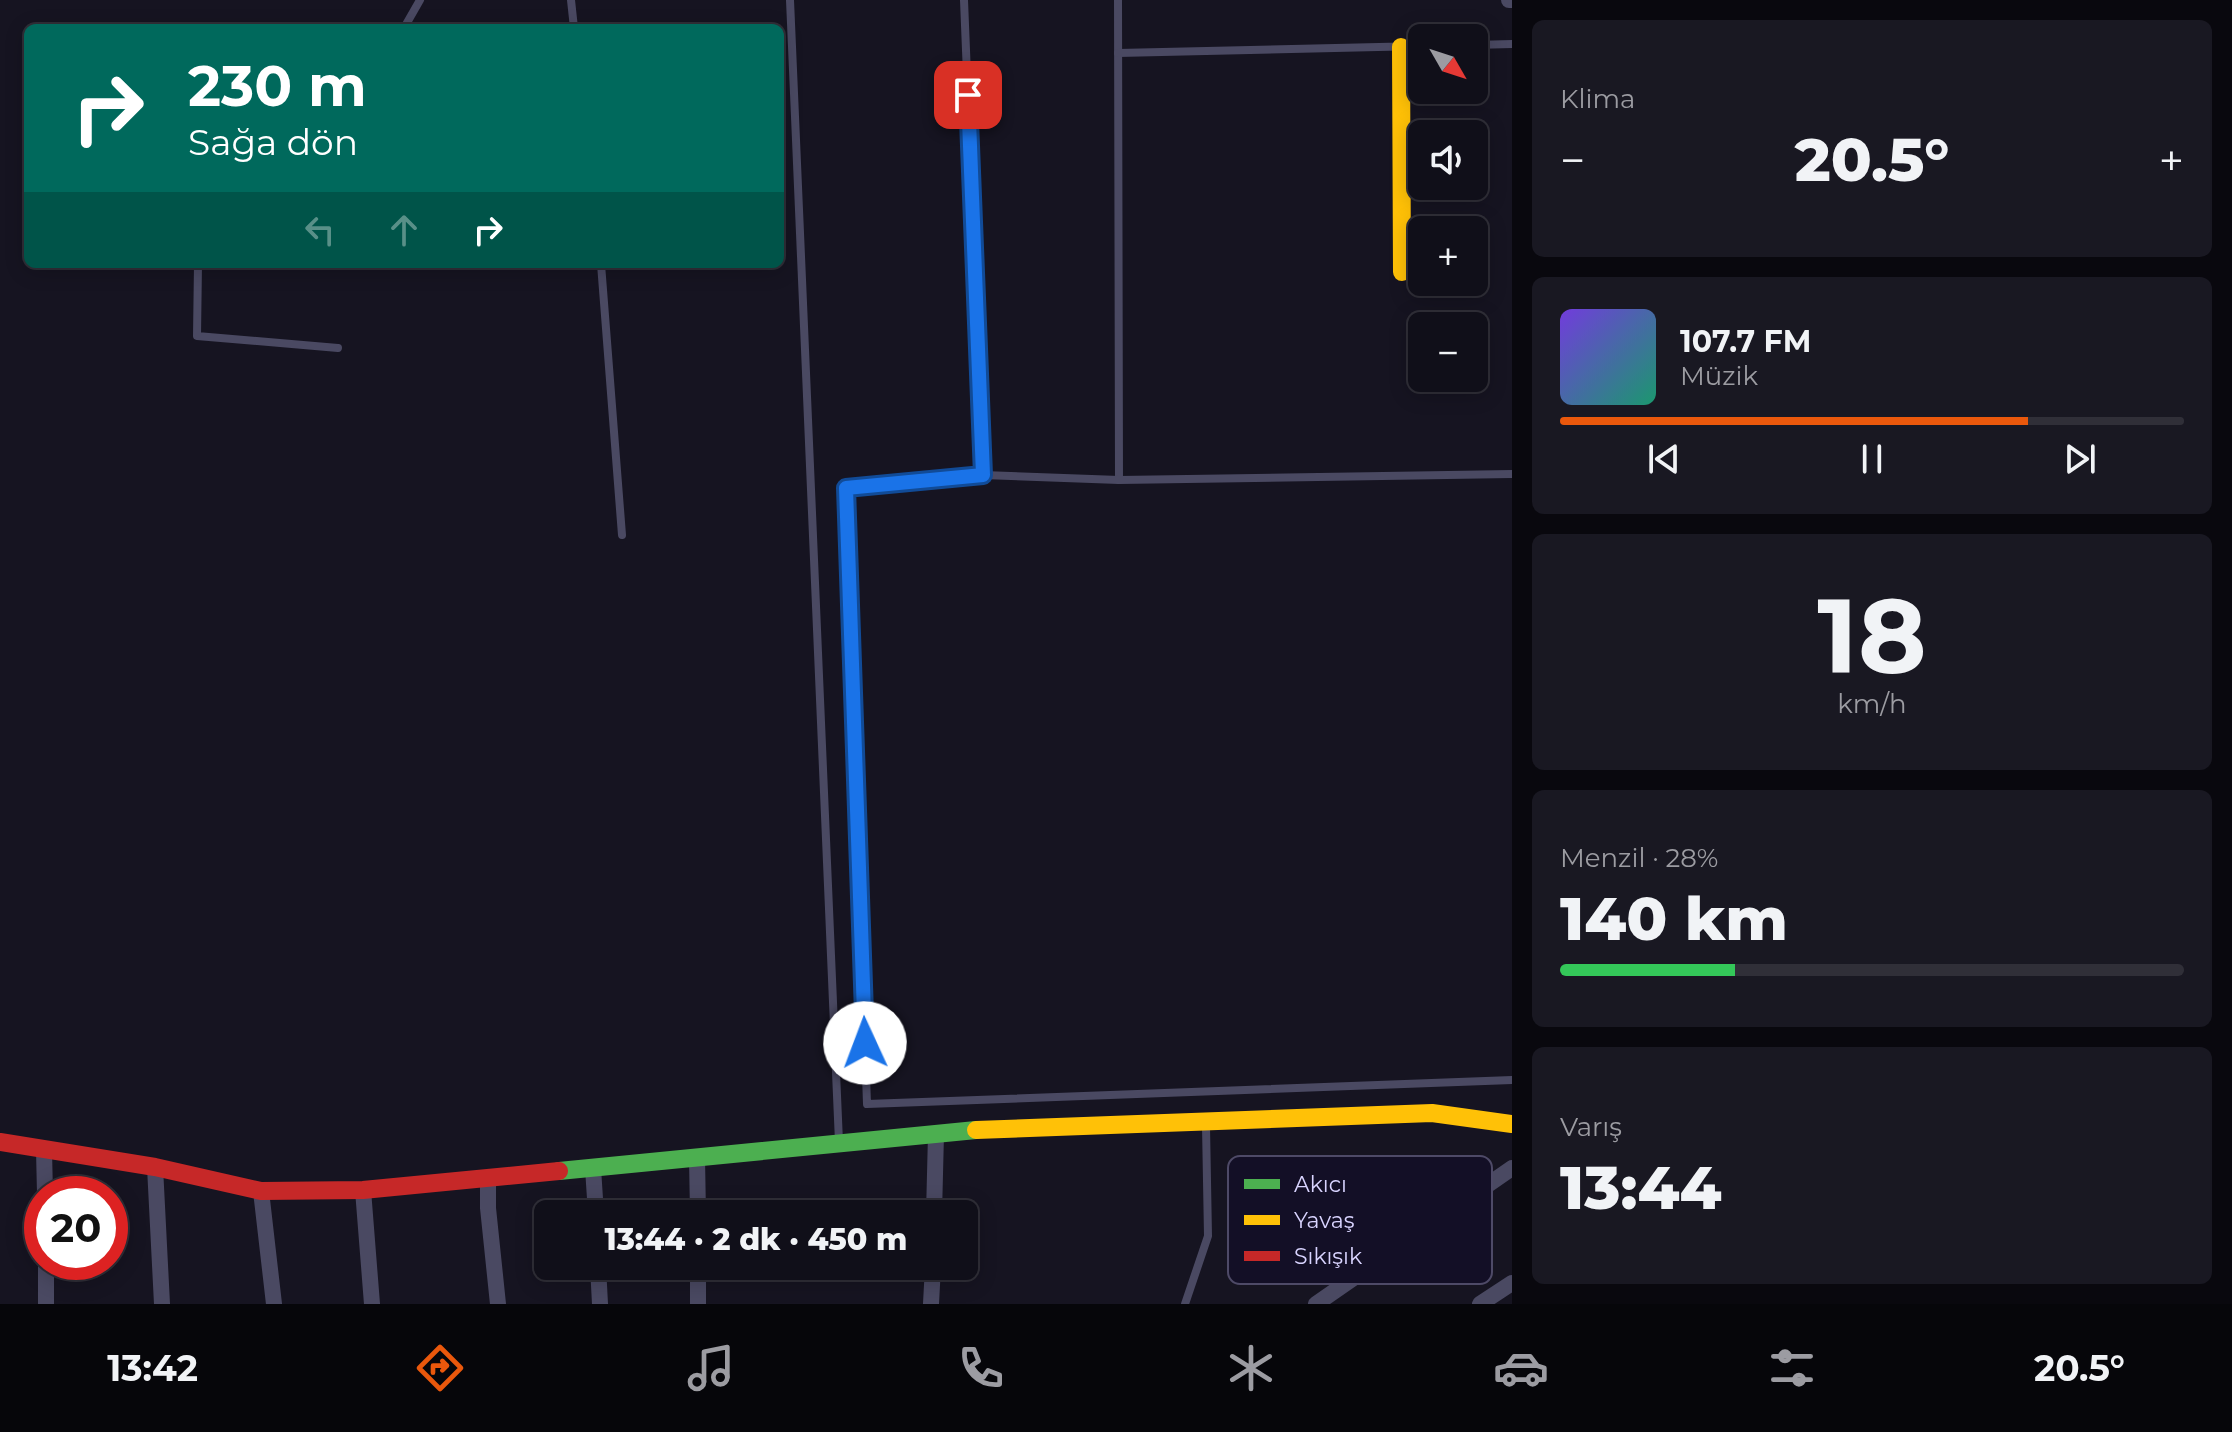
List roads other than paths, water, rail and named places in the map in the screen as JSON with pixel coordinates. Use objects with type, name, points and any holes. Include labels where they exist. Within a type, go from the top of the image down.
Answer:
[{"type":"street","points":[[1401,47],[1402,272]]},
{"type":"street","points":[[0,1142],[155,1167],[261,1191],[363,1190],[450,1179],[488,1178],[989,1129],[1432,1113],[1512,1124]]},
{"type":"street","points":[[934,1200],[936,1134]]},
{"type":"street","points":[[44,1150],[45,1176]]},
{"type":"street","points":[[697,1158],[698,1200]]},
{"type":"street","points":[[155,1167],[162,1304]]},
{"type":"street","points":[[593,1168],[595,1200]]},
{"type":"street","points":[[1492,1182],[1512,1168]]},
{"type":"street","points":[[488,1178],[498,1304]]},
{"type":"street","points":[[363,1190],[372,1304]]},
{"type":"street","points":[[261,1191],[274,1304]]},
{"type":"street","points":[[46,1280],[46,1304]]},
{"type":"street","points":[[599,1280],[600,1304]]},
{"type":"street","points":[[698,1280],[698,1304]]},
{"type":"street","points":[[931,1304],[932,1280]]},
{"type":"street","points":[[1484,1302],[1512,1283]]},
{"type":"street","points":[[1316,1304],[1345,1284]]},
{"type":"lane","points":[[406,24],[420,0]]},
{"type":"lane","points":[[571,0],[574,24]]},
{"type":"lane","points":[[790,0],[839,1143]]},
{"type":"lane","points":[[964,0],[983,475]]},
{"type":"lane","points":[[1118,0],[1119,480]]},
{"type":"lane","points":[[1488,45],[1512,44]]},
{"type":"lane","points":[[1118,53],[1408,47]]},
{"type":"lane","points":[[198,268],[197,336],[338,348]]},
{"type":"lane","points":[[601,268],[622,535]]},
{"type":"lane","points":[[1512,474],[1119,480],[983,475],[846,488],[867,1104],[1512,1080]]},
{"type":"lane","points":[[1185,1304],[1208,1236],[1206,1121]]}]
